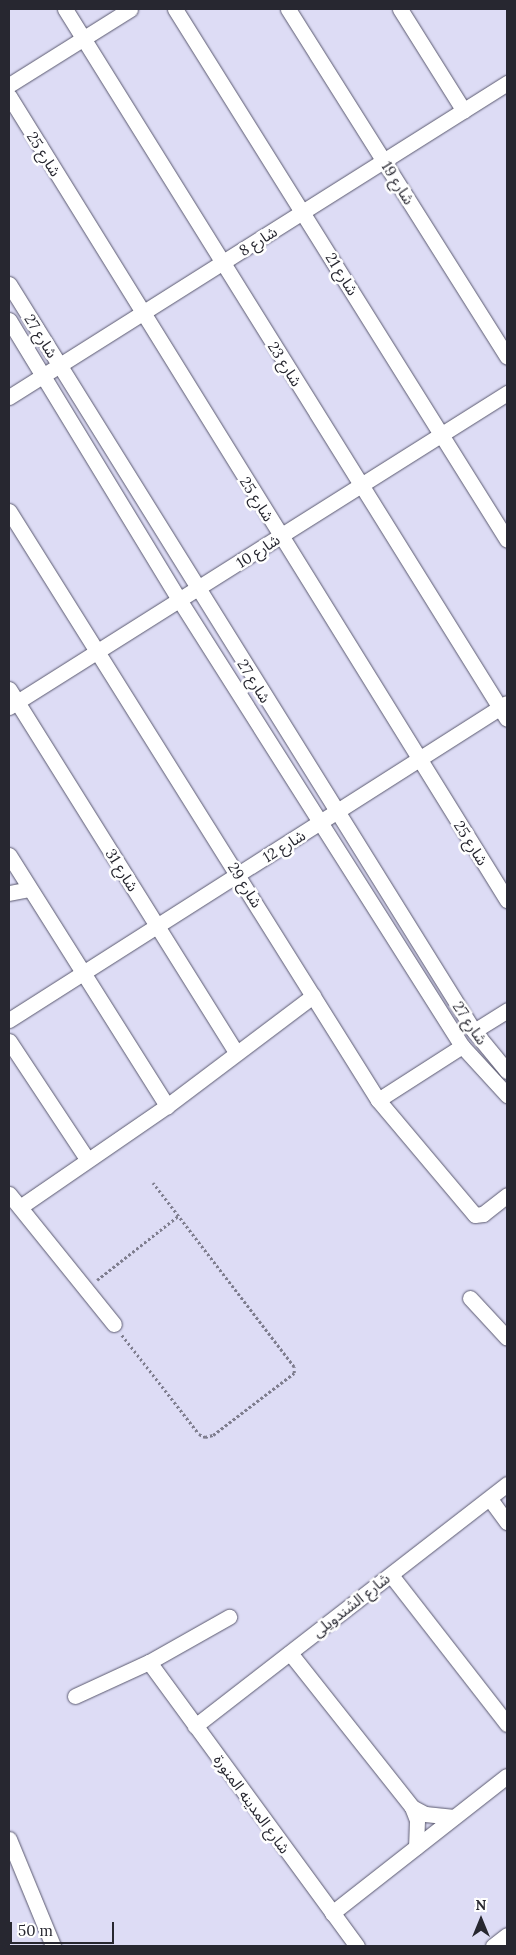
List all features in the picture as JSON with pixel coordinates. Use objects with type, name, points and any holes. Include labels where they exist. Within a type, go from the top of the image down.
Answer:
[{"type":"street","name":"شارع 23","points":[[65,9],[361,485],[505,710]]},
{"type":"street","points":[[9,85],[130,9]]},
{"type":"street","name":"شارع 21","points":[[175,9],[507,540]]},
{"type":"street","name":"شارع 19","points":[[288,9],[507,357]]},
{"type":"street","points":[[400,9],[464,111]]},
{"type":"street","name":"شارع 8","points":[[9,397],[507,84]]},
{"type":"street","name":"شارع 25","points":[[9,96],[142,314],[507,900]]},
{"type":"street","name":"شارع 27","points":[[9,284],[336,813],[474,1031],[507,1071]]},
{"type":"street","name":"شارع 27","points":[[9,320],[180,601],[462,1046],[507,1095]]},
{"type":"street","name":"شارع 10","points":[[11,699],[97,652],[180,601],[507,393]]},
{"type":"street","name":"شارع 29","points":[[9,511],[239,875],[378,1100],[475,1215],[483,1214],[507,1194]]},
{"type":"street","name":"شارع 31","points":[[11,699],[158,926],[235,1051]]},
{"type":"street","name":"شارع 12","points":[[9,1020],[322,823],[419,758],[505,710]]},
{"type":"street","points":[[9,854],[167,1106]]},
{"type":"street","points":[[9,893],[30,888]]},
{"type":"street","points":[[20,1207],[87,1159],[167,1106],[235,1051],[313,996]]},
{"type":"street","points":[[474,1031],[507,1010]]},
{"type":"street","points":[[9,1041],[87,1159]]},
{"type":"street","points":[[378,1100],[462,1046]]},
{"type":"street","points":[[9,1194],[114,1324]]},
{"type":"street","points":[[470,1298],[507,1338]]},
{"type":"street","name":"شارع الشندويلى","points":[[195,1726],[507,1484]]},
{"type":"street","points":[[490,1499],[507,1522]]},
{"type":"street","points":[[391,1575],[507,1724]]},
{"type":"street","points":[[76,1696],[149,1662],[230,1617]]},
{"type":"street","points":[[290,1653],[412,1807],[425,1814],[454,1818]]},
{"type":"street","name":"شارع المدينه المنورة","points":[[149,1662],[357,1946]]},
{"type":"street","points":[[332,1913],[507,1776]]},
{"type":"street","points":[[412,1807],[418,1834],[416,1847]]},
{"type":"street","points":[[9,1839],[53,1946]]},
{"type":"street","points":[[493,1946],[507,1935]]},
{"type":"path","points":[[114,1324],[198,1434],[205,1437],[213,1435],[293,1376],[294,1367],[153,1183]]},
{"type":"path","points":[[86,1289],[178,1216]]}]
